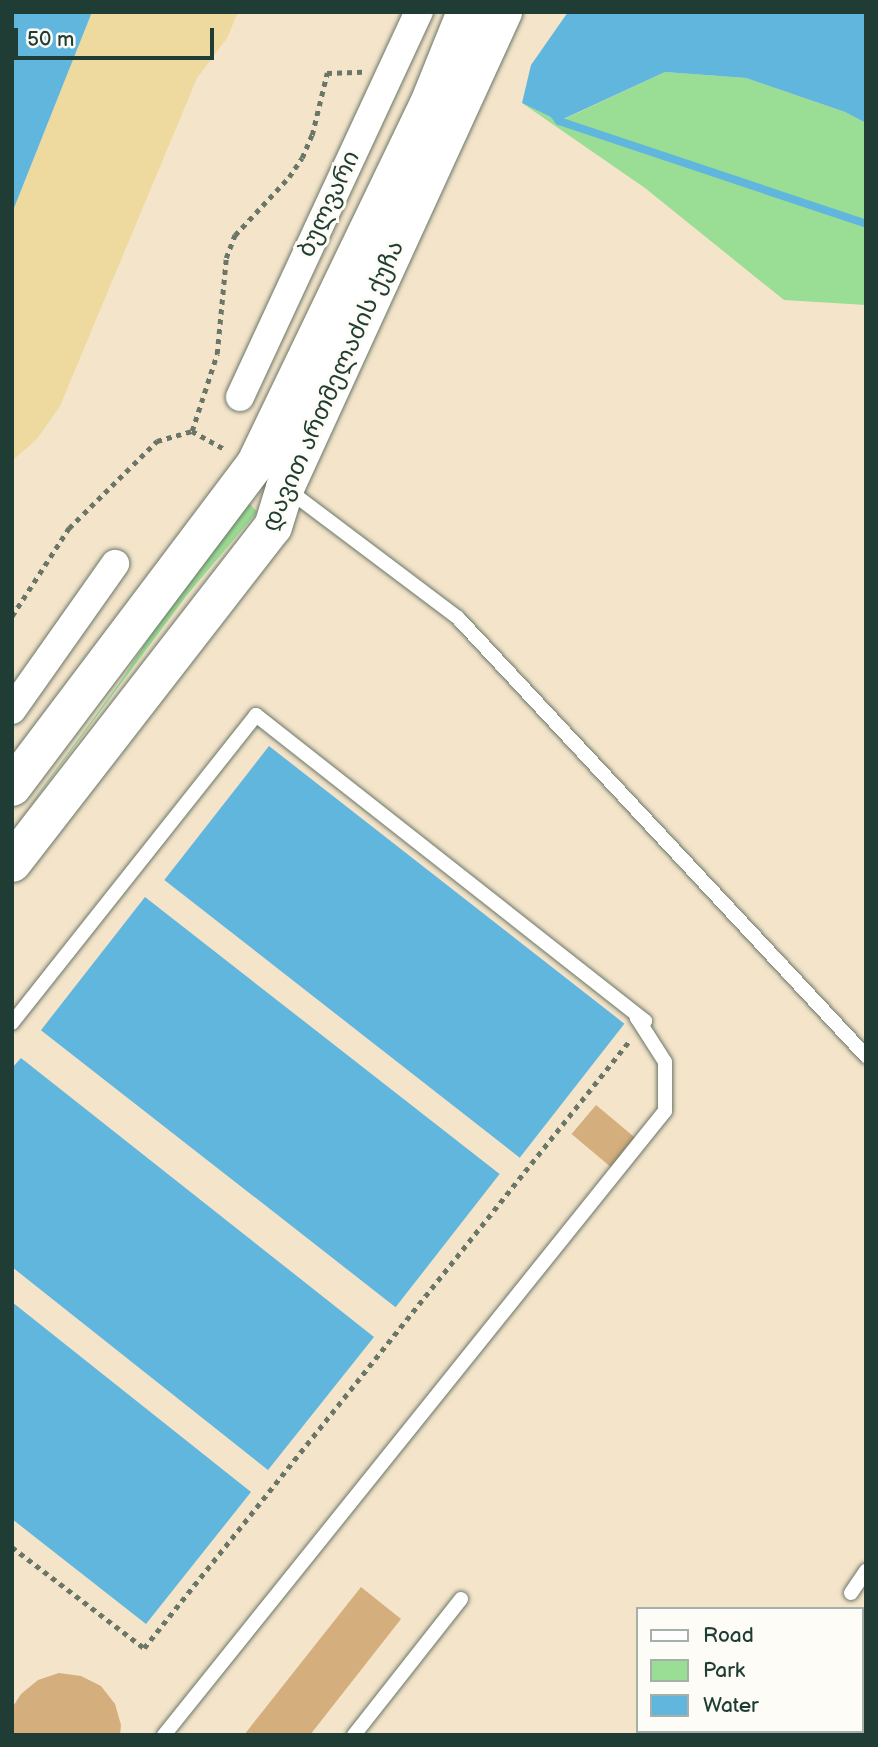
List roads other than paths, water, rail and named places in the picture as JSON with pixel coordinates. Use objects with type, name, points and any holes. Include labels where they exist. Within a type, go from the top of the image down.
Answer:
[{"type":"street","name":"ბულვარი","points":[[240,397],[419,12]]},
{"type":"street","name":"დავით ართმელაძის ქუჩა","points":[[12,863],[273,527],[270,476],[466,12]]},
{"type":"street","name":"დავით ართმელაძის ქუჩა","points":[[12,787],[270,476],[503,12]]},
{"type":"street","points":[[12,710],[115,564]]},
{"type":"lane","points":[[270,476],[458,618],[866,1056]]},
{"type":"lane","points":[[12,1023],[256,715],[645,1021],[637,1018],[666,1062],[666,1111],[164,1735]]},
{"type":"lane","points":[[851,1592],[866,1571]]},
{"type":"lane","points":[[354,1735],[461,1599]]},
{"type":"water","points":[[12,12],[92,12],[12,213]]},
{"type":"water","points":[[568,12],[866,12],[866,123],[845,112],[746,78],[665,72],[559,121],[522,103],[531,65]]},
{"type":"water","points":[[269,746],[624,1024],[520,1158],[164,880]]},
{"type":"water","points":[[145,897],[500,1174],[396,1307],[41,1030]]},
{"type":"water","points":[[21,1058],[374,1337],[268,1470],[12,1267],[12,1068]]},
{"type":"water","points":[[12,1302],[251,1492],[146,1624],[12,1519]]},
{"type":"waterway","points":[[553,113],[559,121],[866,224]]}]
